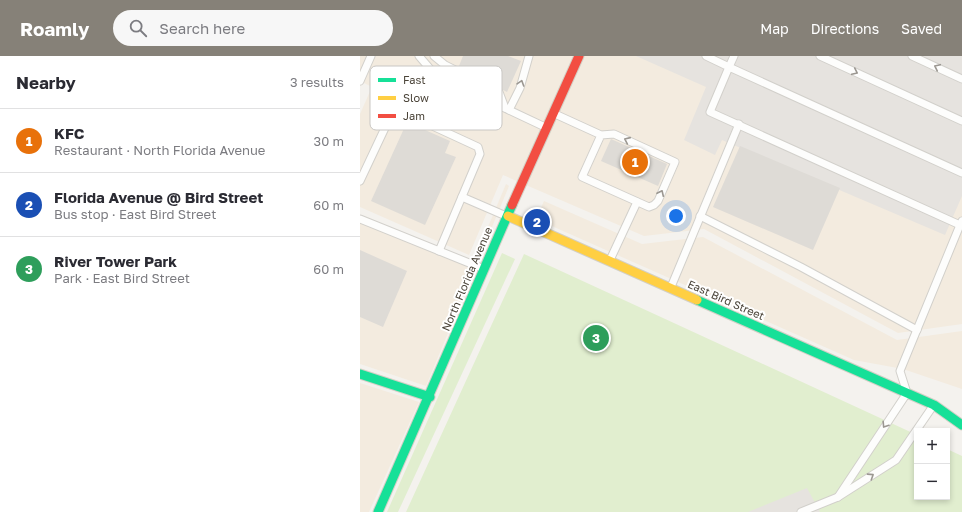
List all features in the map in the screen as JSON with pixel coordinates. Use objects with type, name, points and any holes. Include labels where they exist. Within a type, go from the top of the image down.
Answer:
[{"type":"street","name":"North Florida Avenue","points":[[378,512],[579,56]]},
{"type":"street","name":"East Bird Street","points":[[508,216],[934,405],[962,424]]},
{"type":"street","points":[[360,374],[430,397]]},
{"type":"street","name":"East Bird Street","points":[[934,405],[955,407]]},
{"type":"lane","points":[[360,81],[371,56]]},
{"type":"lane","points":[[419,56],[428,66]]},
{"type":"lane","points":[[507,109],[520,88],[529,56]]},
{"type":"lane","points":[[706,56],[962,173]]},
{"type":"lane","points":[[734,56],[710,112],[961,223],[900,371],[907,393],[838,497]]},
{"type":"lane","points":[[820,56],[962,121]]},
{"type":"lane","points":[[912,56],[962,79]]},
{"type":"lane","points":[[437,57],[447,66]]},
{"type":"lane","points":[[502,98],[507,109]]},
{"type":"lane","points":[[502,107],[547,127]]},
{"type":"lane","points":[[553,113],[601,135],[614,134],[675,162],[658,200],[654,205],[649,207],[582,177],[601,135]]},
{"type":"lane","points":[[670,288],[739,124]]},
{"type":"lane","points":[[360,181],[384,130]]},
{"type":"lane","points":[[439,251],[480,154],[478,147],[441,130]]},
{"type":"lane","points":[[462,197],[508,216]]},
{"type":"lane","points":[[609,261],[637,202]]},
{"type":"lane","points":[[700,216],[801,267],[917,330]]},
{"type":"lane","points":[[360,219],[484,270]]},
{"type":"lane","points":[[801,512],[838,497],[896,460],[934,405]]},
{"type":"shaded area","points":[[360,56],[962,56],[962,324],[898,333],[704,229],[644,236],[503,175],[469,255],[360,207],[360,114],[370,92],[370,130],[502,130],[502,66],[370,66],[370,86],[360,81]]},
{"type":"shaded area","points":[[636,56],[962,56],[962,196],[945,235],[722,140],[715,155],[684,140],[706,87]]},
{"type":"shaded area","points":[[506,184],[509,186],[426,386],[360,364],[360,215],[468,262],[475,258]]},
{"type":"shaded area","points":[[544,201],[642,244],[703,237],[897,340],[962,331],[962,389],[903,369],[854,360],[536,219]]},
{"type":"shaded area","points":[[360,383],[419,402],[369,512],[360,512]]},
{"type":"shaded area","points":[[807,488],[820,512],[748,512]]},
{"type":"green space","points":[[502,253],[515,259],[398,512],[387,512]]},
{"type":"green space","points":[[524,254],[914,434],[914,500],[950,500],[950,450],[962,456],[962,512],[406,512]]},
{"type":"building","points":[[463,56],[508,56],[521,61],[507,92],[502,89],[502,66],[459,66]]},
{"type":"building","points":[[403,130],[425,130],[450,141],[445,153],[456,157],[425,225],[371,201]]},
{"type":"building","points":[[611,139],[667,164],[658,186],[601,161]]},
{"type":"building","points":[[740,146],[840,188],[813,250],[713,207]]},
{"type":"building","points":[[360,250],[407,271],[383,327],[360,317]]},
{"type":"traffic: fast","points":[[378,512],[512,205]]},
{"type":"traffic: fast","points":[[697,300],[934,405],[962,425]]},
{"type":"traffic: fast","points":[[360,374],[430,397]]},
{"type":"traffic: slow","points":[[508,216],[697,300]]},
{"type":"traffic: jam","points":[[512,205],[579,56]]},
{"type":"place","name":"KFC","points":[[635,162]]},
{"type":"place","name":"Florida Avenue @ Bird Street","points":[[537,222]]},
{"type":"place","name":"River Tower Park","points":[[596,338]]}]
